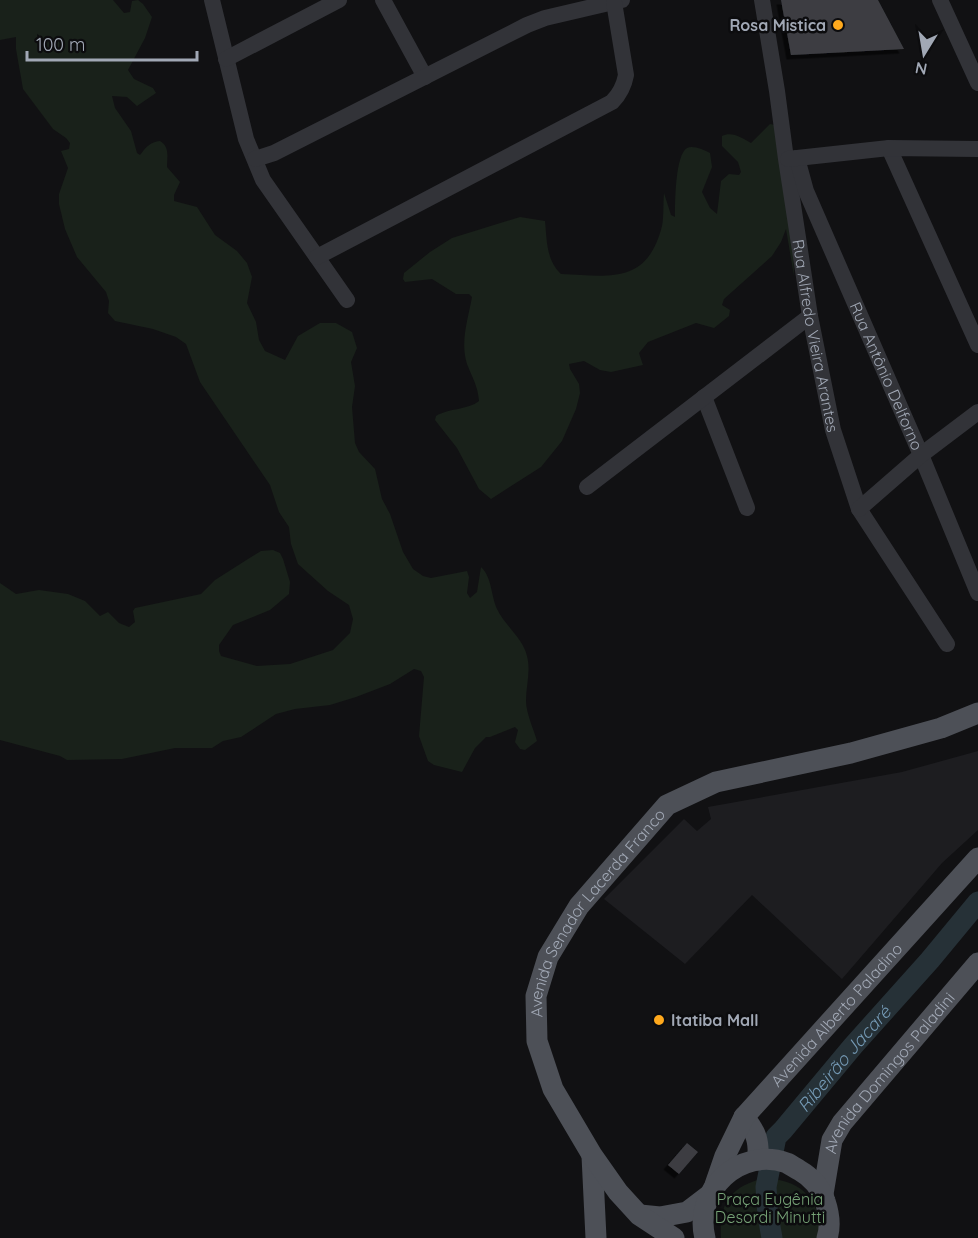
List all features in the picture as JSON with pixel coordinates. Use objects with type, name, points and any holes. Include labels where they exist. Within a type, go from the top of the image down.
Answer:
[{"type":"main road","name":"Avenida Senador Lacerda Franco","points":[[674,1238],[639,1215],[618,1192],[592,1155],[553,1089],[537,1041],[536,996],[548,957],[579,906],[668,805],[716,782],[851,753],[941,728],[978,713]]},
{"type":"main road","name":"Avenida Alberto Paladino","points":[[683,1238],[709,1198],[725,1156],[744,1118],[978,858]]},
{"type":"main road","name":"Avenida Domingos Paladini","points":[[827,1238],[829,1214],[823,1194],[832,1140],[842,1123],[978,963]]},
{"type":"main road","points":[[744,1118],[753,1130],[759,1145],[760,1160]]},
{"type":"main road","points":[[592,1155],[596,1238]]},
{"type":"main road","points":[[639,1215],[660,1217],[687,1212],[709,1198],[728,1172],[744,1164],[760,1160],[788,1163],[808,1176],[823,1194]]},
{"type":"main road","points":[[705,1238],[709,1198]]},
{"type":"street","points":[[212,0],[246,139],[263,180],[347,300]]},
{"type":"street","points":[[226,59],[339,0]]},
{"type":"street","points":[[383,0],[425,77]]},
{"type":"street","name":"Rua Alfredo Vieira Arantes","points":[[762,0],[777,92],[791,158],[810,316],[833,430],[859,509],[947,644]]},
{"type":"street","points":[[940,0],[978,83]]},
{"type":"street","points":[[255,159],[274,153],[527,25],[546,18],[618,1],[626,75],[624,85],[612,102],[317,257]]},
{"type":"street","points":[[889,148],[978,345]]},
{"type":"street","points":[[791,158],[889,148],[978,149]]},
{"type":"street","name":"Rua Antônio Delforno","points":[[791,158],[921,455],[978,593]]},
{"type":"street","points":[[586,487],[810,316]]},
{"type":"street","points":[[704,397],[747,508]]},
{"type":"street","points":[[859,509],[921,455],[978,411]]},
{"type":"shaded area","points":[[978,751],[978,830],[942,863],[842,979],[752,895],[685,964],[604,899],[684,819],[697,831],[711,819],[708,807],[902,772]]},
{"type":"green space","points":[[0,0],[113,0],[124,13],[130,12],[132,1],[138,0],[143,4],[152,17],[145,38],[128,70],[134,79],[153,88],[156,93],[137,106],[127,97],[112,96],[115,108],[131,131],[137,153],[140,155],[154,142],[163,143],[167,152],[167,167],[180,182],[174,195],[174,201],[197,207],[215,235],[237,251],[247,263],[252,277],[247,303],[265,351],[285,360],[298,336],[320,323],[336,323],[352,332],[357,348],[351,362],[355,386],[352,407],[355,443],[359,452],[375,469],[382,499],[390,514],[403,552],[413,569],[431,578],[467,571],[469,577],[467,593],[470,598],[477,592],[481,567],[485,571],[497,609],[522,643],[527,656],[529,667],[526,706],[537,741],[525,750],[520,749],[515,742],[518,730],[515,727],[486,737],[475,748],[462,772],[434,765],[428,761],[419,736],[424,677],[421,671],[414,669],[390,684],[356,697],[330,705],[295,709],[276,714],[241,737],[223,741],[212,748],[175,748],[122,759],[67,760],[60,756],[0,740],[0,583],[16,594],[39,590],[68,594],[85,601],[100,616],[108,612],[119,623],[129,627],[135,622],[133,611],[135,608],[201,594],[215,580],[261,551],[273,550],[280,553],[283,559],[290,582],[289,594],[270,610],[233,625],[219,645],[221,656],[257,666],[290,664],[333,650],[350,633],[353,619],[349,605],[328,591],[298,564],[291,544],[289,527],[279,512],[270,485],[200,382],[186,344],[176,337],[153,329],[115,321],[108,313],[109,301],[106,292],[77,257],[65,229],[59,204],[59,194],[68,168],[61,151],[69,149],[70,143],[53,129],[23,89],[16,37],[0,40]]},
{"type":"green space","points":[[770,124],[775,125],[790,148],[794,276],[786,229],[772,256],[724,299],[722,305],[730,310],[729,316],[714,328],[696,323],[648,342],[639,353],[643,365],[611,372],[600,370],[584,361],[569,364],[579,384],[580,393],[576,409],[562,441],[541,467],[491,499],[479,489],[457,448],[435,420],[436,416],[441,413],[479,401],[464,347],[472,297],[469,294],[456,294],[432,279],[405,282],[404,273],[452,238],[520,217],[545,221],[550,256],[561,274],[595,276],[624,273],[636,268],[647,259],[655,245],[662,226],[664,193],[671,215],[675,217],[678,169],[683,152],[689,147],[695,147],[710,153],[712,167],[702,192],[710,208],[717,214],[721,181],[729,174],[739,175],[741,172],[738,162],[722,146],[722,136],[733,135],[751,143]]},
{"type":"green space","name":"Praça Eugênia Desordi Minutti","points":[[764,1178],[789,1183],[807,1194],[817,1212],[818,1238],[721,1238],[722,1215],[729,1198],[743,1186]]},
{"type":"building","name":"Rosa Mistica","points":[[781,0],[878,0],[904,49],[791,55]]},
{"type":"building","points":[[687,1143],[698,1152],[679,1174],[668,1165]]},
{"type":"waterway","name":"Ribeirão Jacaré","points":[[772,1238],[766,1187],[776,1137],[978,902]]},
{"type":"place","name":"Rosa Mistica","points":[[838,25]]},
{"type":"place","name":"Itatiba Mall","points":[[659,1020]]}]
